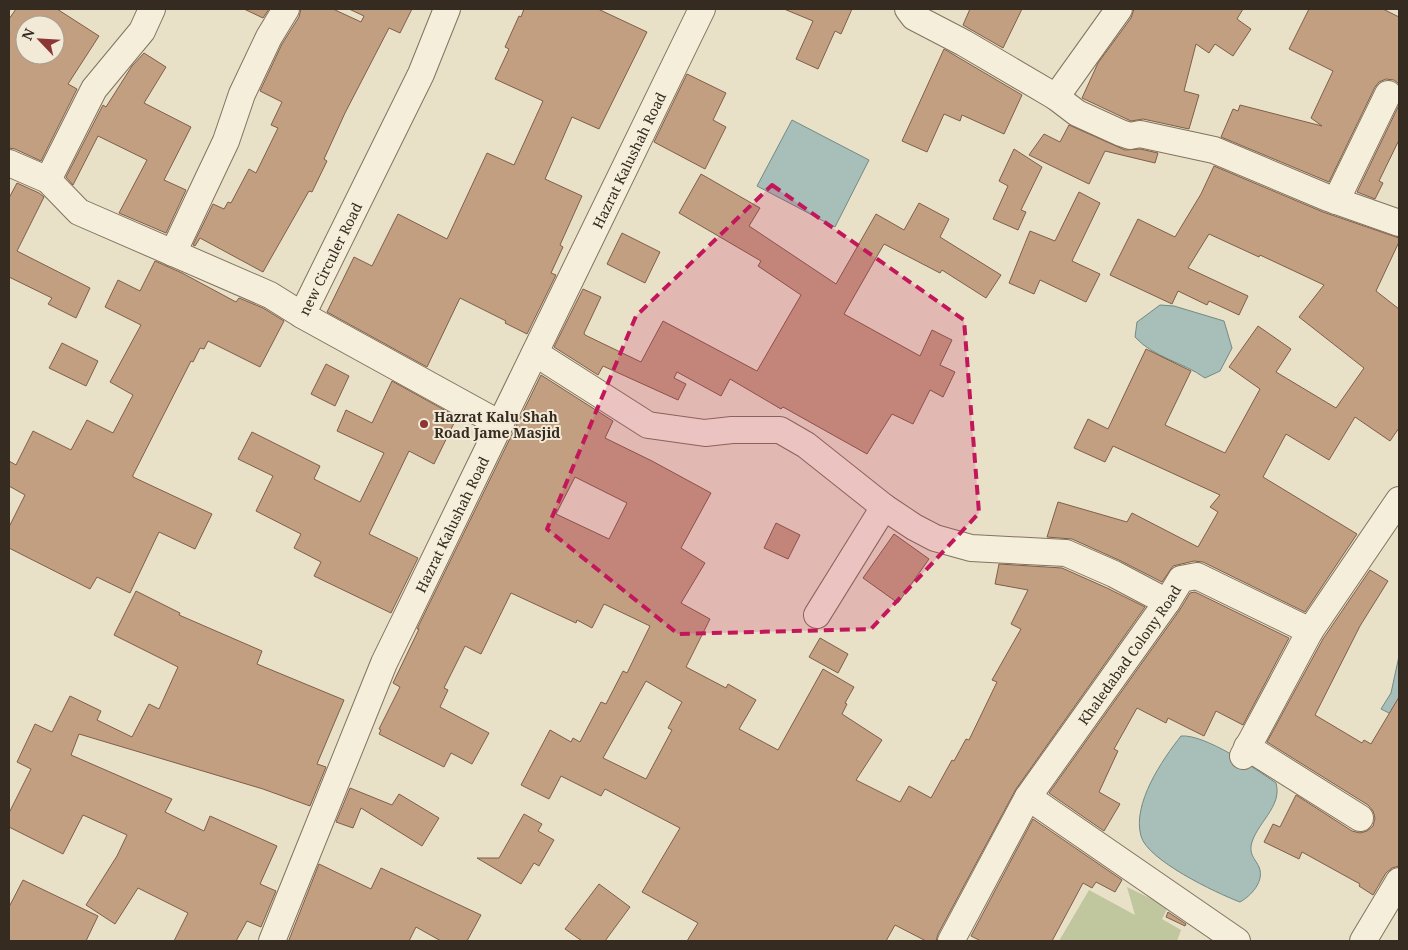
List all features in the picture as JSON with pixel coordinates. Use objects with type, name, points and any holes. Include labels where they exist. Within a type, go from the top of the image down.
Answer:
[{"type":"street","points":[[48,180],[94,89],[142,31],[152,9]]},
{"type":"street","points":[[173,253],[226,141],[245,86],[268,37],[286,9]]},
{"type":"street","name":"new Circuler Road","points":[[9,163],[48,180],[79,212],[270,295],[302,315],[421,74],[447,9]]},
{"type":"street","name":"Hazrat Kalushah Road","points":[[272,941],[384,663],[702,9]]},
{"type":"street","points":[[908,9],[914,17],[1056,97],[1077,113],[1121,133],[1130,136],[1140,134],[1214,150],[1336,201],[1399,223]]},
{"type":"street","points":[[1056,97],[1119,9]]},
{"type":"street","points":[[1336,201],[1388,94]]},
{"type":"street","points":[[302,315],[500,424]]},
{"type":"street","points":[[535,352],[648,425],[705,433],[732,430],[780,430],[806,445],[884,507],[914,527],[935,538],[971,548],[1066,553],[1114,574],[1167,602]]},
{"type":"street","points":[[1360,818],[1245,752],[1310,631],[1399,500]]},
{"type":"street","points":[[818,615],[884,507]]},
{"type":"street","name":"Khaledabad Colony Road","points":[[951,941],[1028,797],[1167,602],[1181,579],[1197,576],[1310,631]]},
{"type":"street","points":[[1028,797],[1237,941]]},
{"type":"street","points":[[1363,941],[1399,881]]},
{"type":"highlighted area","points":[[772,185],[964,320],[979,513],[871,629],[678,634],[547,529],[636,316]]},
{"type":"green space","points":[[1127,887],[1168,907],[1162,919],[1181,930],[1177,941],[1059,941],[1089,890],[1135,915]]},
{"type":"water","points":[[792,120],[869,160],[835,227],[757,186]]},
{"type":"water","points":[[1160,305],[1174,306],[1224,321],[1232,348],[1220,371],[1205,378],[1151,350],[1135,337],[1137,322]]},
{"type":"water","points":[[1399,656],[1399,718],[1381,709],[1391,693]]},
{"type":"water","points":[[1181,736],[1191,737],[1216,746],[1276,783],[1276,800],[1251,846],[1252,855],[1259,867],[1259,883],[1240,902],[1184,875],[1169,865],[1146,845],[1141,836],[1139,824],[1141,810],[1150,783],[1165,757]]},
{"type":"building","points":[[16,9],[57,9],[99,36],[68,84],[77,89],[41,161],[9,148],[9,19]]},
{"type":"building","points":[[244,9],[269,9],[263,18]]},
{"type":"building","points":[[301,9],[333,9],[361,22],[364,16],[349,9],[412,9],[400,33],[389,28],[345,113],[324,159],[327,161],[312,192],[309,191],[263,272],[200,238],[195,246],[193,245],[213,204],[224,209],[228,202],[231,203],[249,169],[256,173],[278,128],[271,125],[282,102],[260,91],[282,44],[299,17]]},
{"type":"building","points":[[524,9],[598,9],[647,32],[599,129],[572,117],[545,179],[582,196],[560,245],[563,247],[551,273],[556,275],[527,334],[505,323],[506,321],[460,298],[427,367],[327,312],[354,257],[372,266],[398,214],[447,239],[487,153],[514,165],[543,101],[495,79],[509,49],[505,47]]},
{"type":"building","points":[[784,9],[852,9],[841,34],[835,31],[818,69],[796,59],[813,21]]},
{"type":"building","points":[[970,9],[1022,9],[1003,48],[963,25]]},
{"type":"building","points":[[1134,9],[1243,9],[1237,19],[1251,29],[1233,56],[1215,44],[1209,53],[1196,44],[1184,91],[1199,95],[1189,129],[1143,119],[1131,121],[1082,98],[1098,63],[1131,18]]},
{"type":"building","points":[[1309,9],[1383,9],[1399,17],[1399,84],[1394,80],[1386,79],[1379,82],[1375,87],[1329,182],[1221,137],[1233,109],[1238,111],[1240,105],[1322,126],[1311,118],[1333,71],[1289,49]]},
{"type":"building","points":[[944,49],[1022,95],[1004,134],[962,115],[960,121],[944,114],[927,152],[902,141]]},
{"type":"building","points":[[144,53],[166,67],[144,103],[191,127],[164,180],[186,190],[166,233],[119,213],[147,160],[98,136],[73,185],[66,177],[103,105],[106,107],[132,66]]},
{"type":"building","points":[[687,74],[726,93],[713,120],[726,127],[705,169],[654,142]]},
{"type":"building","points":[[1399,105],[1399,140],[1379,181],[1383,183],[1375,199],[1357,192]]},
{"type":"building","points":[[1069,125],[1125,150],[1140,149],[1158,153],[1155,163],[1105,151],[1089,184],[1029,155],[1044,134],[1060,142]]},
{"type":"building","points":[[1014,149],[1042,167],[1021,210],[1026,212],[1018,230],[993,219],[1008,186],[999,181]]},
{"type":"building","points":[[1214,166],[1323,212],[1399,238],[1399,242],[1376,291],[1399,309],[1399,428],[1390,441],[1355,417],[1329,460],[1286,434],[1263,477],[1357,534],[1305,612],[1203,562],[1194,561],[1173,566],[1162,582],[1072,539],[1047,537],[1058,502],[1127,522],[1132,513],[1198,547],[1218,512],[1210,507],[1220,495],[1113,446],[1105,462],[1074,448],[1088,419],[1108,429],[1146,349],[1191,371],[1165,425],[1225,453],[1260,389],[1229,367],[1258,326],[1291,349],[1276,372],[1336,408],[1364,368],[1299,317],[1324,285],[1209,234],[1188,268],[1248,296],[1239,315],[1209,301],[1207,305],[1178,291],[1172,304],[1110,275],[1138,219],[1175,237],[1201,194]]},
{"type":"building","points":[[701,174],[760,208],[749,226],[836,284],[876,214],[904,230],[919,203],[949,219],[940,237],[1001,275],[986,298],[942,270],[940,273],[884,244],[844,314],[920,356],[932,330],[952,340],[940,365],[955,372],[943,397],[930,390],[913,424],[892,414],[867,454],[783,407],[781,409],[730,379],[721,396],[677,372],[674,378],[686,384],[678,400],[603,366],[598,375],[554,347],[583,289],[601,297],[584,333],[585,335],[641,362],[663,321],[757,371],[801,295],[758,266],[761,261],[679,213]]},
{"type":"building","points":[[17,183],[44,197],[17,251],[90,288],[76,318],[48,304],[52,298],[9,277],[9,198]]},
{"type":"building","points":[[1079,192],[1100,203],[1072,261],[1100,274],[1086,302],[1040,280],[1034,294],[1009,283],[1030,231],[1055,241]]},
{"type":"building","points":[[622,233],[660,252],[645,283],[607,264]]},
{"type":"building","points":[[155,261],[236,302],[239,298],[263,308],[284,321],[260,367],[208,341],[204,349],[200,348],[193,362],[191,361],[133,475],[133,477],[212,514],[195,549],[159,532],[130,593],[97,577],[90,589],[9,548],[9,527],[25,495],[9,486],[9,461],[16,465],[33,431],[71,450],[87,420],[113,433],[133,395],[110,382],[141,325],[105,307],[118,280],[140,291]]},
{"type":"building","points":[[62,343],[98,361],[86,386],[49,368]]},
{"type":"building","points":[[326,364],[349,376],[335,406],[311,394]]},
{"type":"building","points":[[541,375],[613,421],[605,438],[711,493],[681,548],[705,563],[681,603],[710,619],[686,667],[726,688],[728,684],[756,700],[739,729],[778,750],[823,669],[854,687],[845,703],[847,704],[842,714],[882,740],[856,780],[900,802],[909,786],[931,798],[952,760],[954,761],[966,739],[969,740],[997,682],[992,680],[1021,629],[1011,624],[1028,590],[995,584],[999,564],[1062,568],[1145,607],[1016,789],[936,941],[926,941],[895,925],[886,941],[687,941],[698,923],[642,892],[680,828],[605,789],[601,796],[561,776],[549,799],[521,785],[550,730],[571,742],[573,738],[580,742],[601,702],[606,704],[623,671],[627,673],[650,626],[604,604],[592,628],[577,620],[576,623],[511,593],[481,654],[465,646],[444,688],[448,690],[440,707],[489,733],[472,764],[451,753],[444,767],[379,734],[381,730],[379,729],[400,687],[393,683],[419,629],[417,629]],"holes":[[[575,477],[627,503],[609,539],[556,514]],[[646,681],[682,702],[668,728],[672,730],[646,779],[603,758]]]},
{"type":"building","points":[[392,381],[457,417],[434,464],[409,451],[369,534],[418,558],[391,613],[314,576],[321,562],[294,548],[301,534],[256,511],[273,476],[238,459],[252,432],[320,466],[314,479],[360,502],[384,453],[337,431],[346,410],[372,423]]},
{"type":"building","points":[[776,523],[800,535],[788,559],[764,548]]},
{"type":"building","points":[[894,534],[929,559],[898,603],[863,578]]},
{"type":"building","points":[[1370,570],[1388,581],[1360,626],[1315,715],[1362,743],[1364,740],[1371,744],[1399,697],[1399,866],[1392,868],[1386,873],[1373,895],[1359,886],[1360,884],[1302,852],[1299,859],[1264,842],[1273,824],[1280,827],[1296,795],[1352,831],[1360,833],[1367,831],[1373,826],[1375,818],[1373,811],[1368,805],[1267,742],[1323,639]]},
{"type":"building","points":[[136,591],[180,613],[179,615],[262,651],[257,664],[344,700],[317,764],[326,767],[310,806],[263,789],[79,734],[71,755],[172,799],[165,812],[204,831],[210,816],[277,846],[260,884],[276,891],[261,927],[247,921],[236,941],[174,941],[188,913],[138,888],[115,924],[86,905],[117,856],[127,835],[83,815],[63,854],[9,827],[9,813],[31,769],[17,762],[35,724],[52,732],[70,696],[101,711],[97,720],[132,737],[149,704],[159,709],[178,667],[114,635]]},
{"type":"building","points":[[1195,592],[1289,638],[1243,725],[1216,711],[1204,736],[1168,718],[1166,723],[1137,708],[1114,749],[1118,751],[1099,792],[1120,804],[1104,831],[1049,793],[1190,593]]},
{"type":"building","points":[[820,638],[848,654],[838,673],[809,657]]},
{"type":"building","points":[[350,788],[392,805],[399,794],[439,818],[422,846],[361,808],[353,828],[336,822]]},
{"type":"building","points":[[524,814],[542,824],[538,831],[554,840],[539,866],[534,863],[521,884],[477,858],[499,858]]},
{"type":"building","points":[[1033,819],[1122,880],[1115,892],[1096,882],[1092,888],[1083,883],[1052,941],[981,941],[971,936]]},
{"type":"building","points":[[319,864],[371,889],[381,868],[481,915],[467,941],[441,941],[416,927],[409,941],[289,940]]},
{"type":"building","points":[[23,880],[98,916],[86,941],[9,941],[9,907]]},
{"type":"building","points":[[599,884],[630,907],[605,941],[582,941],[565,929]]},
{"type":"building","points":[[1168,912],[1186,924],[1185,926],[1166,917]]},
{"type":"place","name":"Hazrat Kalu Shah Road Jame Masjid","points":[[424,424]]}]
